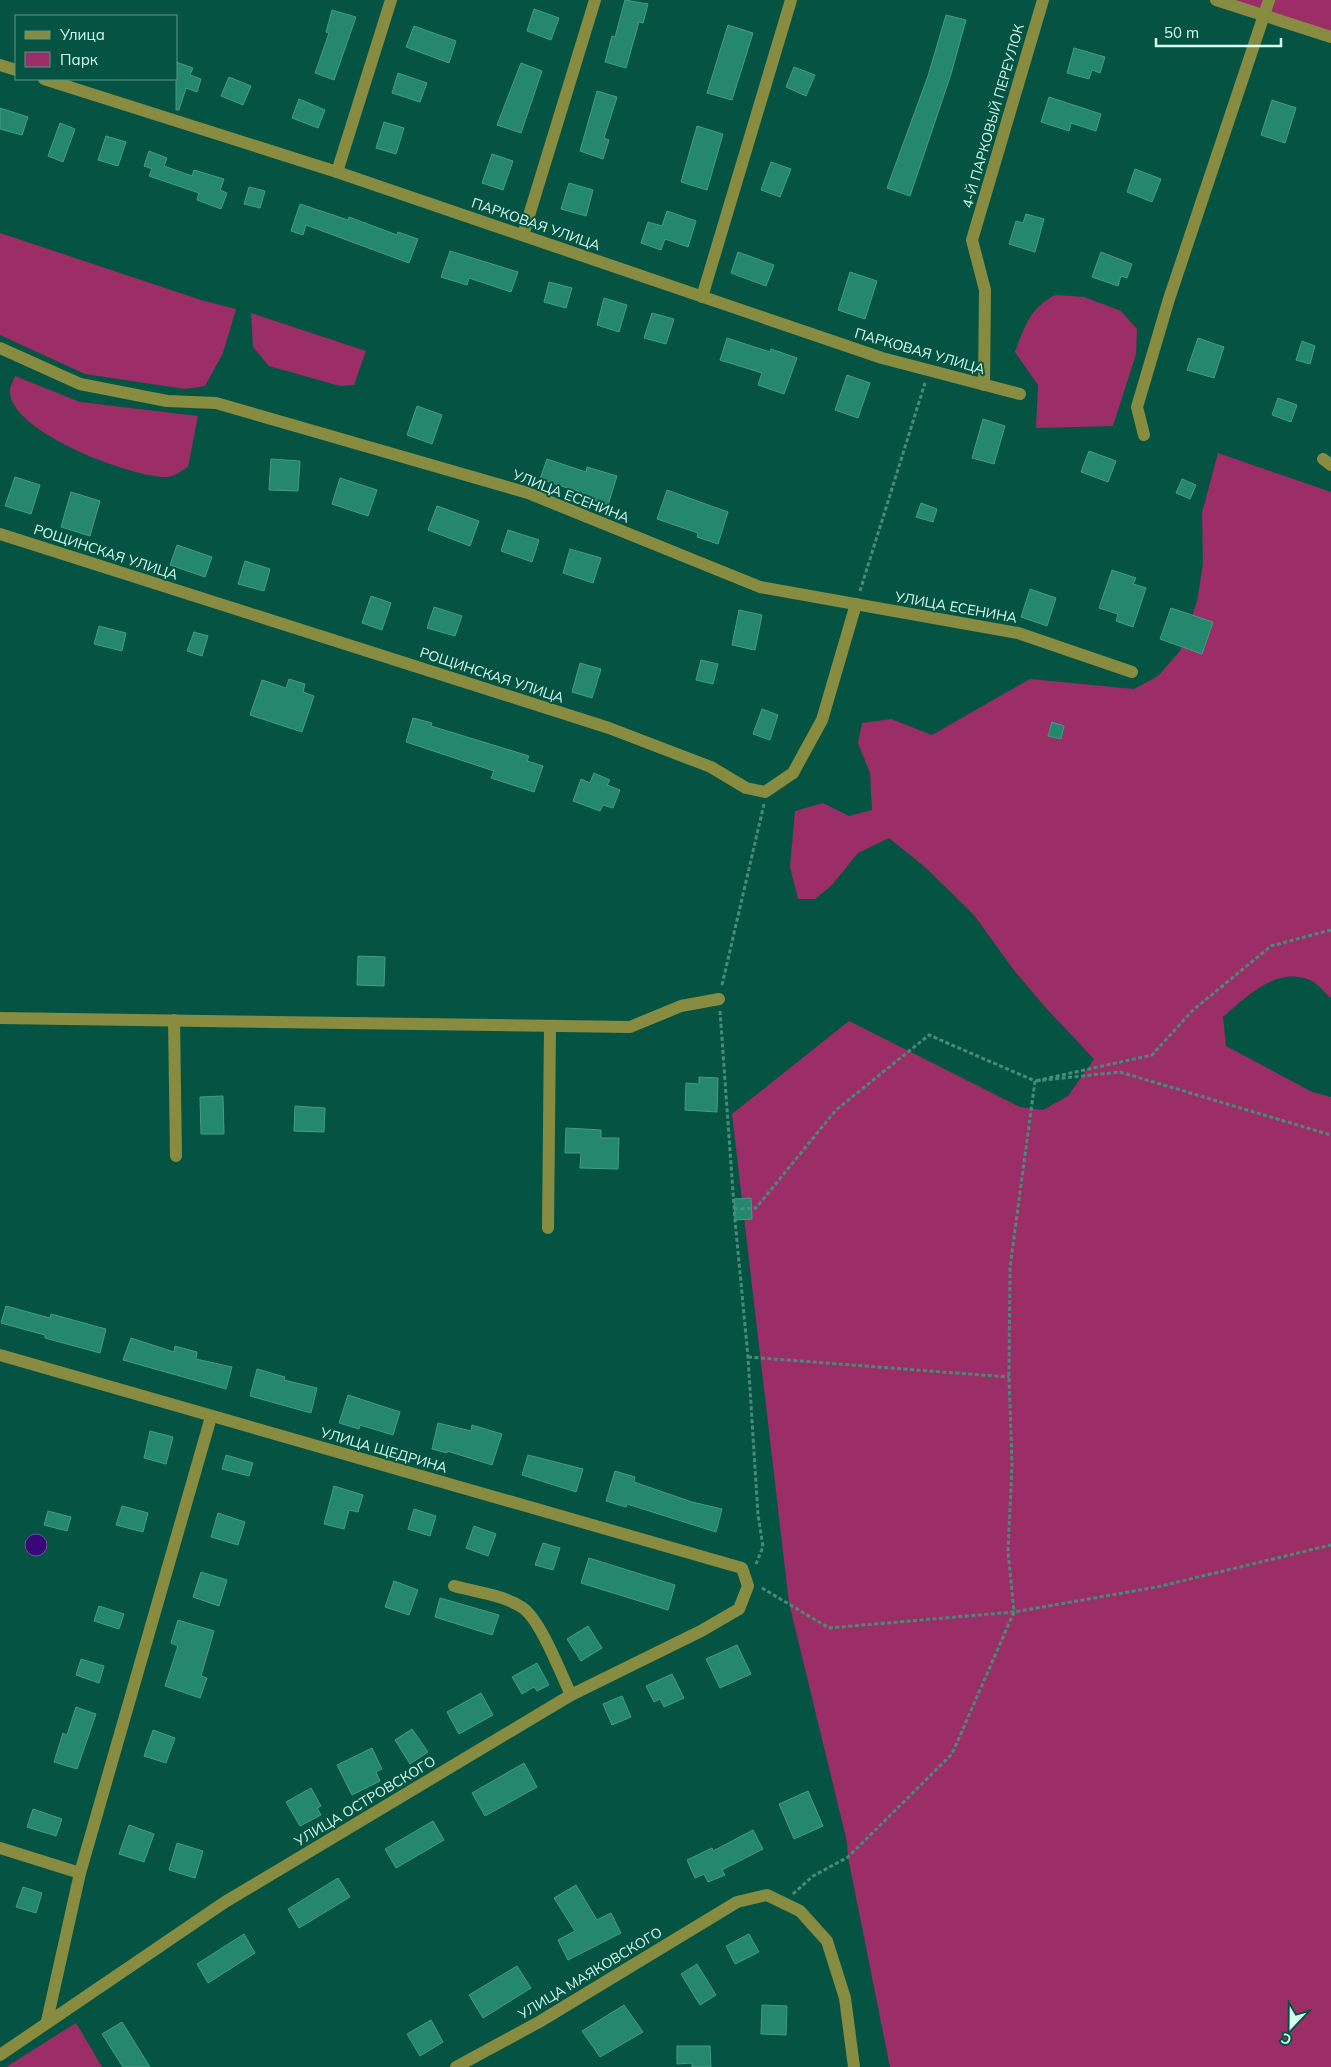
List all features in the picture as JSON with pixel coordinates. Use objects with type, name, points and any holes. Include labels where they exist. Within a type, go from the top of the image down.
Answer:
[{"type":"street","points":[[338,172],[391,0]]},
{"type":"street","points":[[523,236],[595,0]]},
{"type":"street","points":[[702,297],[791,0]]},
{"type":"street","name":"4-Й ПАРКОВЫЙ ПЕРЕУЛОК","points":[[984,385],[985,290],[972,240],[1043,0]]},
{"type":"street","points":[[1216,0],[1331,37]]},
{"type":"street","points":[[1144,436],[1137,407],[1170,299],[1263,15],[1270,0]]},
{"type":"street","points":[[0,65],[15,70]]},
{"type":"street","name":"ПАРКОВАЯ УЛИЦА","points":[[47,80],[338,172],[882,358],[1020,394]]},
{"type":"street","name":"УЛИЦА ЕСЕНИНА","points":[[0,348],[80,384],[167,401],[216,403],[462,472],[528,493],[760,587],[1018,633],[1132,672]]},
{"type":"street","name":"РОЩИНСКАЯ УЛИЦА","points":[[0,534],[609,728],[711,767],[746,788],[766,792]]},
{"type":"street","points":[[766,792],[793,773],[822,720],[856,604]]},
{"type":"street","points":[[0,1018],[630,1027],[681,1006],[719,999]]},
{"type":"street","points":[[174,1020],[176,1156]]},
{"type":"street","points":[[548,1228],[550,1026]]},
{"type":"street","name":"УЛИЦА ЩЕДРИНА","points":[[0,1355],[742,1568],[748,1586]]},
{"type":"street","points":[[47,2021],[80,1873],[211,1417]]},
{"type":"street","points":[[454,1586],[506,1600],[524,1609],[536,1624],[571,1695]]},
{"type":"street","name":"УЛИЦА ОСТРОВСКОГО","points":[[0,2055],[47,2021],[225,1902],[571,1695],[701,1632],[739,1609],[748,1586]]},
{"type":"street","points":[[0,1848],[80,1873]]},
{"type":"street","name":"УЛИЦА МАЯКОВСКОГО","points":[[456,2067],[539,2022],[737,1902],[766,1895],[800,1911],[827,1942],[845,1998],[854,2067]]},
{"type":"path","points":[[856,604],[928,370]]},
{"type":"path","points":[[748,1586],[763,1547],[758,1515],[748,1357],[734,1209],[719,999],[746,876],[764,811],[766,792]]},
{"type":"path","points":[[1035,1081],[1152,1055],[1192,1012],[1271,946],[1331,930]]},
{"type":"path","points":[[734,1209],[756,1208],[836,1110],[929,1035],[1035,1081],[1120,1072],[1331,1135]]},
{"type":"path","points":[[783,1903],[813,1876],[848,1858],[952,1754],[1014,1612],[1008,1551],[1012,1465],[1009,1377],[1010,1267],[1035,1081]]},
{"type":"path","points":[[748,1357],[1009,1377]]},
{"type":"path","points":[[748,1586],[755,1583],[829,1628],[1014,1612],[1157,1587],[1331,1545]]},
{"type":"green space","points":[[1216,0],[1331,0],[1331,37]]},
{"type":"green space","points":[[0,233],[201,300],[236,309],[223,353],[205,386],[185,389],[85,374],[0,335]]},
{"type":"green space","points":[[1055,295],[1084,297],[1121,311],[1137,329],[1136,354],[1113,426],[1036,428],[1038,385],[1015,352],[1029,319],[1039,306]]},
{"type":"green space","points":[[251,313],[366,351],[354,385],[340,386],[269,366],[253,347]]},
{"type":"green space","points":[[15,376],[80,402],[198,416],[188,467],[170,477],[150,475],[128,470],[75,450],[29,422],[15,407],[10,391]]},
{"type":"green space","points":[[1218,453],[1331,492],[1331,998],[1316,983],[1310,980],[1285,977],[1262,986],[1223,1017],[1226,1046],[1312,1092],[1331,1097],[1331,2067],[890,2067],[848,1857],[847,1842],[789,1603],[732,1114],[849,1021],[1020,1107],[1043,1110],[1068,1096],[1094,1059],[1045,1007],[1013,969],[974,915],[925,867],[889,838],[858,853],[832,885],[815,899],[798,899],[790,867],[795,811],[823,803],[849,816],[872,810],[870,773],[858,743],[862,723],[891,719],[932,735],[1030,679],[1134,689],[1158,676],[1180,651],[1197,601],[1203,564],[1202,513]]},
{"type":"green space","points":[[76,2023],[102,2067],[6,2067]]},
{"type":"shaded area","points":[[36,1534],[44,1537],[47,1545],[44,1553],[36,1556],[28,1553],[25,1545],[28,1537]]},
{"type":"building","points":[[625,0],[648,4],[643,23],[639,22],[626,68],[605,62],[612,36],[615,37]]},
{"type":"building","points":[[534,9],[559,18],[551,40],[527,31]]},
{"type":"building","points":[[332,10],[356,17],[334,80],[315,73],[329,33],[326,32]]},
{"type":"building","points":[[946,15],[966,20],[951,74],[910,196],[887,188],[928,76]]},
{"type":"building","points":[[728,25],[753,33],[732,100],[707,93]]},
{"type":"building","points":[[414,26],[456,41],[449,63],[406,47]]},
{"type":"building","points":[[1074,48],[1105,57],[1100,73],[1092,70],[1089,79],[1067,73]]},
{"type":"building","points":[[178,63],[193,68],[190,75],[201,79],[197,92],[186,88],[179,110],[176,110]]},
{"type":"building","points":[[521,63],[542,71],[521,133],[497,125]]},
{"type":"building","points":[[794,67],[815,75],[806,96],[786,87]]},
{"type":"building","points":[[398,73],[427,83],[420,102],[392,93]]},
{"type":"building","points":[[229,77],[251,86],[243,105],[221,96]]},
{"type":"building","points":[[597,91],[617,97],[604,138],[609,140],[603,159],[580,151]]},
{"type":"building","points":[[1049,97],[1101,114],[1096,131],[1071,123],[1069,131],[1041,122]]},
{"type":"building","points":[[299,99],[325,110],[318,128],[292,118]]},
{"type":"building","points":[[1272,100],[1296,108],[1285,143],[1261,135]]},
{"type":"building","points":[[0,108],[28,117],[22,135],[0,129]]},
{"type":"building","points":[[384,122],[404,128],[396,154],[376,148]]},
{"type":"building","points":[[60,123],[75,129],[63,162],[48,156]]},
{"type":"building","points":[[697,126],[723,134],[707,190],[681,182]]},
{"type":"building","points":[[106,136],[126,142],[118,166],[98,160]]},
{"type":"building","points":[[149,151],[167,158],[164,166],[192,176],[194,170],[224,179],[220,190],[227,193],[221,209],[197,200],[199,193],[149,176],[152,169],[144,166]]},
{"type":"building","points":[[492,154],[513,161],[503,190],[482,183]]},
{"type":"building","points":[[771,162],[791,169],[780,197],[761,190]]},
{"type":"building","points":[[1135,169],[1161,179],[1152,202],[1127,192]]},
{"type":"building","points":[[569,183],[593,190],[586,216],[561,209]]},
{"type":"building","points":[[249,187],[265,191],[260,208],[244,204]]},
{"type":"building","points":[[300,204],[348,220],[349,217],[397,235],[398,232],[418,239],[409,263],[306,225],[303,235],[291,231]]},
{"type":"building","points":[[667,211],[696,221],[688,247],[665,239],[661,250],[641,243],[648,222],[662,226]]},
{"type":"building","points":[[1026,214],[1044,219],[1035,252],[1009,244],[1016,221],[1023,223]]},
{"type":"building","points":[[450,251],[518,272],[511,292],[469,278],[467,285],[441,277]]},
{"type":"building","points":[[738,252],[774,265],[766,286],[731,273]]},
{"type":"building","points":[[1101,252],[1132,264],[1127,278],[1121,276],[1118,286],[1092,277]]},
{"type":"building","points":[[850,272],[877,281],[865,319],[838,310]]},
{"type":"building","points":[[549,282],[572,288],[566,308],[544,302]]},
{"type":"building","points":[[604,298],[627,305],[619,332],[597,325]]},
{"type":"building","points":[[652,313],[674,319],[666,344],[644,338]]},
{"type":"building","points":[[727,338],[770,352],[771,349],[797,358],[784,394],[758,385],[762,373],[720,360]]},
{"type":"building","points":[[1198,338],[1224,347],[1214,378],[1187,370]]},
{"type":"building","points":[[1302,341],[1315,346],[1310,364],[1296,360]]},
{"type":"building","points":[[847,375],[870,383],[858,418],[835,410]]},
{"type":"building","points":[[1278,398],[1297,405],[1291,422],[1272,415]]},
{"type":"building","points":[[417,406],[442,415],[432,444],[407,435]]},
{"type":"building","points":[[983,419],[1005,426],[994,464],[972,458]]},
{"type":"building","points":[[1089,451],[1116,461],[1108,482],[1081,472]]},
{"type":"building","points":[[271,459],[300,461],[298,491],[269,490]]},
{"type":"building","points":[[547,459],[586,472],[587,467],[617,476],[608,505],[578,495],[580,492],[540,479]]},
{"type":"building","points":[[15,477],[40,485],[31,514],[5,506]]},
{"type":"building","points":[[340,478],[377,490],[368,516],[332,504]]},
{"type":"building","points":[[1182,479],[1196,485],[1190,499],[1176,493]]},
{"type":"building","points":[[667,490],[728,512],[718,544],[697,537],[698,533],[657,519]]},
{"type":"building","points":[[71,492],[100,501],[90,536],[61,527]]},
{"type":"building","points":[[921,503],[937,509],[933,522],[916,517]]},
{"type":"building","points":[[437,506],[479,521],[470,546],[428,530]]},
{"type":"building","points":[[508,530],[539,540],[532,562],[501,551]]},
{"type":"building","points":[[177,545],[212,557],[205,577],[170,565]]},
{"type":"building","points":[[570,549],[601,558],[593,583],[563,573]]},
{"type":"building","points":[[245,561],[270,569],[264,591],[238,584]]},
{"type":"building","points":[[1112,570],[1136,578],[1133,584],[1146,588],[1133,627],[1116,621],[1118,614],[1099,608]]},
{"type":"building","points":[[1030,589],[1056,598],[1047,626],[1021,617]]},
{"type":"building","points":[[371,596],[391,603],[382,630],[362,623]]},
{"type":"building","points":[[434,607],[462,616],[455,636],[427,628]]},
{"type":"building","points":[[1171,608],[1213,622],[1202,654],[1160,639]]},
{"type":"building","points":[[739,610],[762,615],[755,650],[732,645]]},
{"type":"building","points":[[99,626],[126,633],[122,651],[94,644]]},
{"type":"building","points":[[194,632],[208,636],[202,656],[187,651]]},
{"type":"building","points":[[701,660],[718,664],[713,684],[696,680]]},
{"type":"building","points":[[580,663],[601,669],[592,698],[572,692]]},
{"type":"building","points":[[289,679],[305,684],[303,692],[314,696],[302,732],[250,715],[262,680],[286,688]]},
{"type":"building","points":[[762,709],[778,715],[770,740],[753,734]]},
{"type":"building","points":[[413,718],[432,723],[431,726],[529,756],[527,761],[543,766],[534,792],[491,778],[494,771],[406,742]]},
{"type":"building","points":[[1052,722],[1064,726],[1061,739],[1048,736]]},
{"type":"building","points":[[594,773],[610,780],[607,785],[620,790],[613,808],[603,805],[600,811],[573,801],[581,779],[590,783]]},
{"type":"building","points":[[358,956],[385,957],[384,986],[357,985]]},
{"type":"building","points":[[699,1077],[718,1078],[717,1112],[685,1110],[686,1083],[699,1084]]},
{"type":"building","points":[[223,1096],[224,1134],[201,1134],[200,1097]]},
{"type":"building","points":[[295,1106],[325,1108],[324,1132],[294,1131]]},
{"type":"building","points":[[566,1128],[601,1130],[601,1138],[619,1138],[618,1169],[580,1168],[581,1153],[565,1153]]},
{"type":"building","points":[[751,1198],[752,1219],[735,1220],[734,1199]]},
{"type":"building","points":[[6,1306],[50,1318],[51,1314],[106,1329],[100,1353],[45,1338],[45,1335],[1,1323]]},
{"type":"building","points":[[131,1338],[174,1352],[175,1346],[197,1352],[196,1359],[232,1367],[226,1389],[123,1360]]},
{"type":"building","points":[[257,1369],[285,1377],[284,1380],[317,1388],[311,1413],[250,1396]]},
{"type":"building","points":[[348,1395],[400,1412],[393,1435],[360,1425],[359,1429],[339,1423]]},
{"type":"building","points":[[438,1423],[471,1431],[472,1425],[502,1434],[492,1465],[447,1451],[447,1453],[432,1449]]},
{"type":"building","points":[[150,1431],[173,1437],[166,1464],[144,1458]]},
{"type":"building","points":[[226,1455],[253,1463],[249,1476],[222,1469]]},
{"type":"building","points":[[528,1455],[583,1469],[576,1492],[522,1475]]},
{"type":"building","points":[[615,1471],[635,1477],[634,1482],[692,1502],[722,1509],[716,1532],[627,1504],[626,1507],[606,1501]]},
{"type":"building","points":[[334,1486],[363,1495],[358,1512],[349,1510],[344,1529],[324,1524]]},
{"type":"building","points":[[122,1506],[148,1513],[143,1532],[116,1525]]},
{"type":"building","points":[[414,1509],[436,1516],[430,1536],[408,1529]]},
{"type":"building","points":[[48,1511],[71,1517],[67,1531],[44,1525]]},
{"type":"building","points":[[218,1513],[245,1522],[238,1545],[211,1537]]},
{"type":"building","points":[[474,1526],[496,1534],[488,1556],[466,1548]]},
{"type":"building","points":[[543,1543],[560,1548],[553,1570],[535,1565]]},
{"type":"building","points":[[589,1558],[675,1585],[668,1610],[581,1583]]},
{"type":"building","points":[[201,1572],[227,1580],[219,1606],[193,1597]]},
{"type":"building","points":[[394,1581],[418,1590],[409,1615],[385,1607]]},
{"type":"building","points":[[440,1598],[499,1615],[492,1635],[435,1617]]},
{"type":"building","points":[[99,1606],[124,1614],[119,1629],[94,1621]]},
{"type":"building","points":[[178,1620],[214,1631],[201,1676],[207,1678],[200,1698],[165,1686],[178,1646],[171,1643]]},
{"type":"building","points":[[588,1626],[602,1648],[581,1661],[567,1639]]},
{"type":"building","points":[[737,1645],[751,1674],[720,1688],[706,1659]]},
{"type":"building","points":[[81,1659],[104,1666],[99,1683],[76,1675]]},
{"type":"building","points":[[537,1663],[549,1685],[537,1691],[534,1687],[522,1694],[512,1677]]},
{"type":"building","points":[[672,1674],[684,1698],[664,1707],[660,1699],[654,1702],[646,1686]]},
{"type":"building","points":[[481,1693],[493,1715],[459,1734],[447,1712]]},
{"type":"building","points":[[622,1696],[631,1717],[612,1725],[603,1704]]},
{"type":"building","points":[[76,1707],[96,1714],[77,1769],[54,1762],[63,1733],[67,1735]]},
{"type":"building","points":[[412,1729],[428,1752],[410,1764],[395,1740]]},
{"type":"building","points":[[153,1730],[175,1738],[166,1763],[144,1756]]},
{"type":"building","points":[[372,1748],[382,1769],[376,1772],[380,1781],[352,1795],[337,1765]]},
{"type":"building","points":[[524,1763],[537,1787],[485,1816],[472,1793]]},
{"type":"building","points":[[311,1788],[321,1806],[317,1808],[321,1815],[300,1826],[286,1802]]},
{"type":"building","points":[[808,1791],[823,1826],[794,1839],[779,1804]]},
{"type":"building","points":[[33,1809],[62,1819],[56,1836],[27,1827]]},
{"type":"building","points":[[433,1821],[444,1840],[396,1868],[385,1849]]},
{"type":"building","points":[[129,1825],[154,1834],[144,1862],[119,1854]]},
{"type":"building","points":[[753,1830],[763,1849],[722,1870],[725,1875],[708,1882],[704,1874],[695,1878],[687,1860],[712,1848],[713,1851]]},
{"type":"building","points":[[177,1843],[203,1851],[195,1878],[169,1870]]},
{"type":"building","points":[[338,1878],[350,1897],[299,1928],[288,1909]]},
{"type":"building","points":[[576,1885],[597,1920],[611,1913],[621,1933],[568,1960],[558,1940],[575,1931],[554,1898]]},
{"type":"building","points":[[23,1887],[42,1893],[36,1913],[16,1907]]},
{"type":"building","points":[[244,1934],[255,1953],[208,1983],[197,1964]]},
{"type":"building","points":[[749,1934],[759,1952],[735,1964],[726,1946]]},
{"type":"building","points":[[697,1964],[716,1995],[700,2005],[681,1974]]},
{"type":"building","points":[[517,1966],[531,1988],[483,2018],[469,1995]]},
{"type":"building","points":[[624,2005],[643,2032],[600,2057],[582,2031]]},
{"type":"building","points":[[762,2005],[787,2006],[786,2035],[761,2034]]},
{"type":"building","points":[[431,2020],[443,2042],[420,2056],[407,2034]]},
{"type":"building","points":[[122,2022],[150,2067],[123,2067],[102,2034]]},
{"type":"building","points":[[677,2046],[710,2046],[711,2067],[692,2067],[692,2063],[677,2064]]}]
